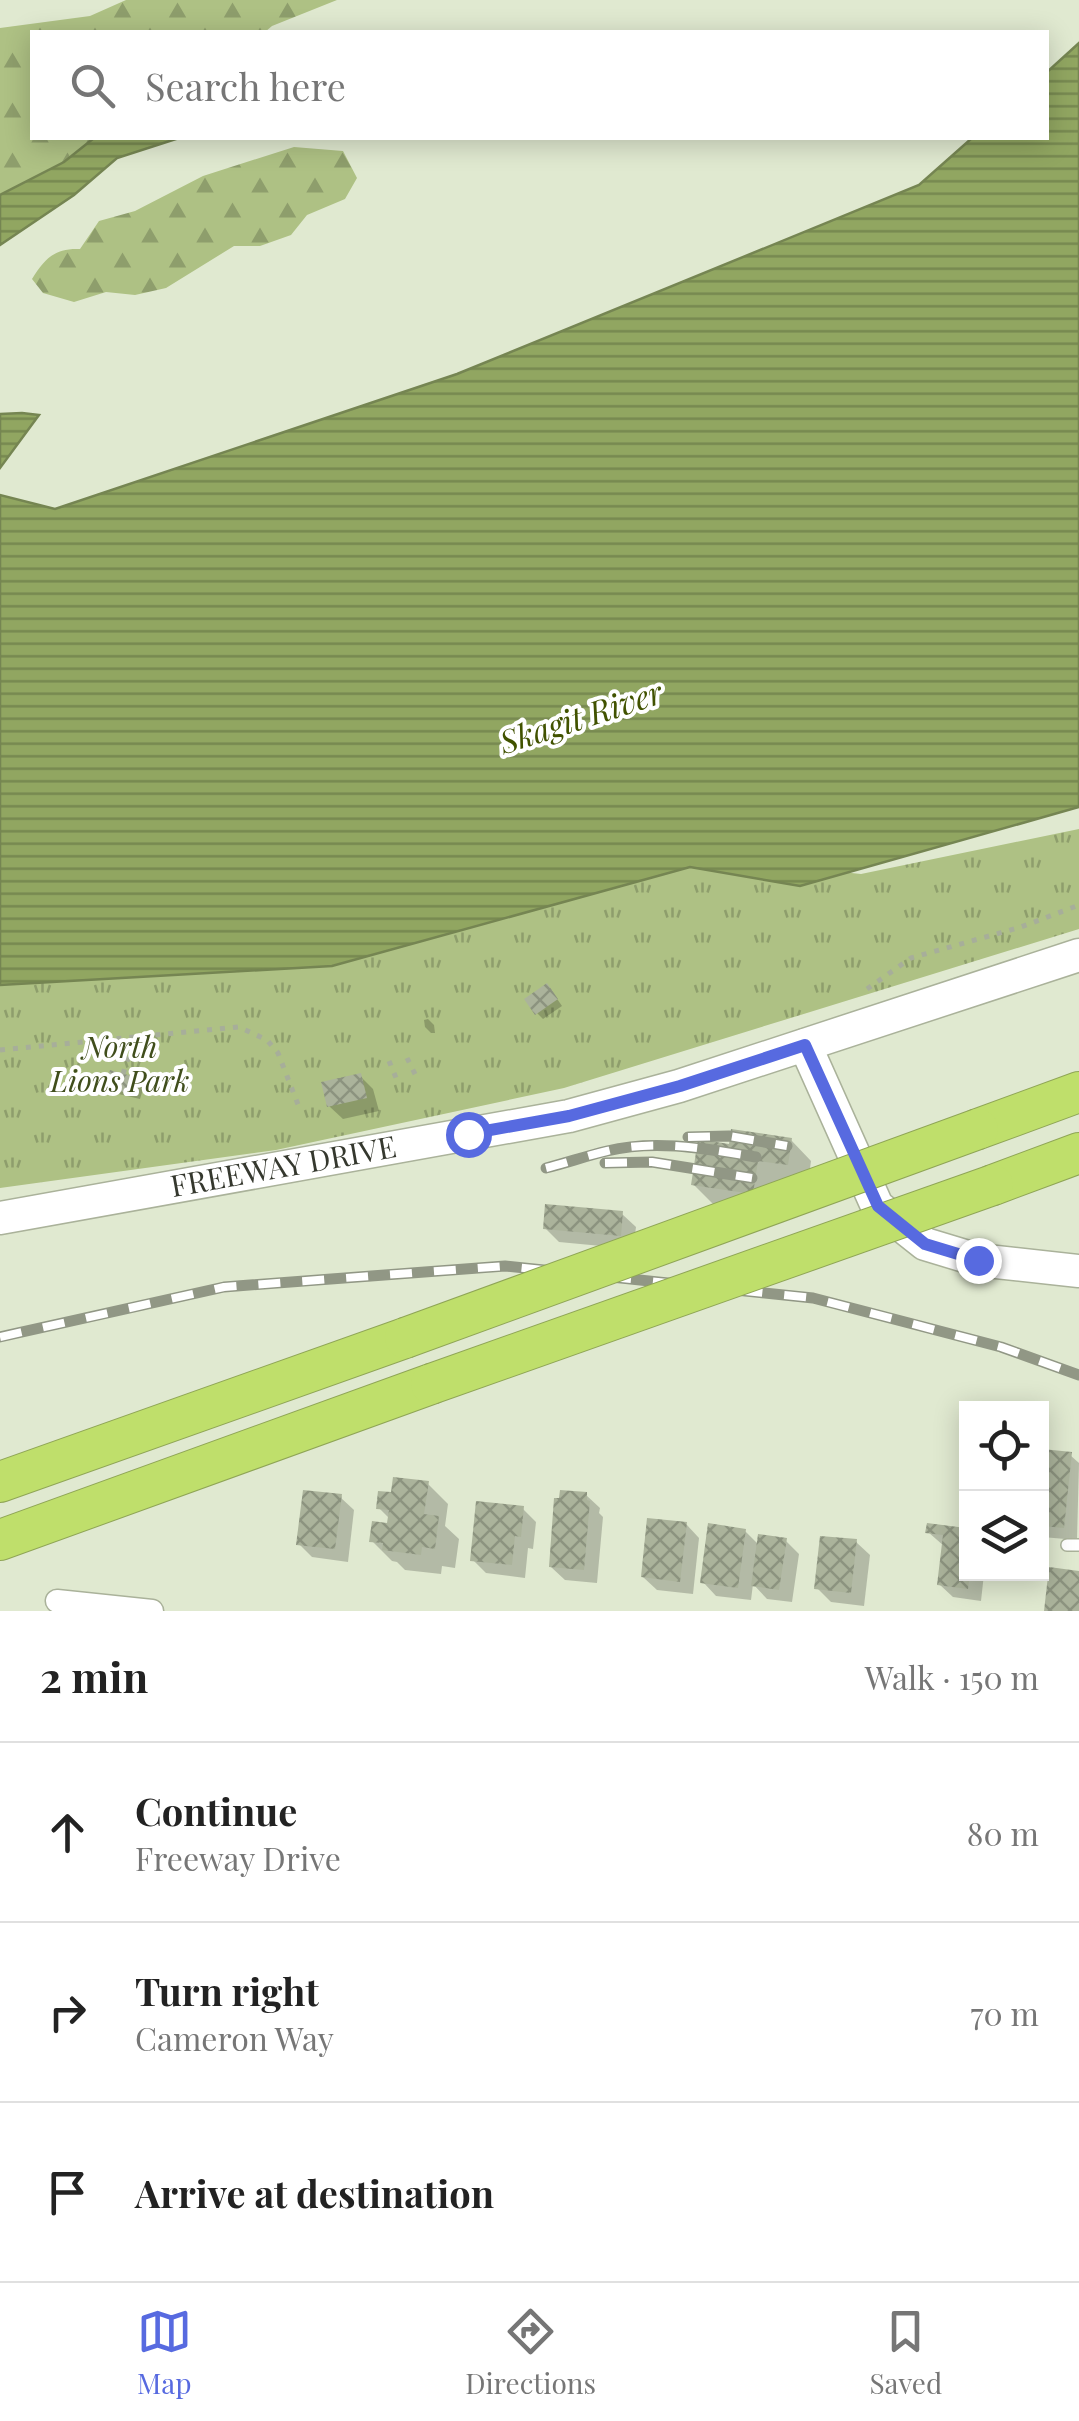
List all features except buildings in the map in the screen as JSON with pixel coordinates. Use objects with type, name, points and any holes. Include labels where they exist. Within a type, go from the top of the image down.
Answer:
[{"type":"highway","points":[[0,1482],[1079,1092]]},
{"type":"highway","points":[[0,1540],[1079,1153]]},
{"type":"street","name":"FREEWAY DRIVE","points":[[0,1218],[569,1116],[680,1086],[1079,955]]},
{"type":"street","points":[[805,1045],[878,1206],[925,1244],[978,1260],[1079,1271]]},
{"type":"street","points":[[57,1601],[152,1611]]},
{"type":"path","points":[[866,990],[911,958],[1020,928],[1079,905]]},
{"type":"path","points":[[0,1050],[239,1027],[266,1040],[278,1053],[299,1107]]},
{"type":"path","points":[[123,1074],[135,1036]]},
{"type":"path","points":[[407,1058],[418,1080]]},
{"type":"path","points":[[390,1061],[399,1085]]},
{"type":"green space","points":[[126,0],[337,0],[267,30],[30,30],[30,140],[92,140],[64,162],[0,195],[0,28],[90,16]]},
{"type":"green space","points":[[294,147],[343,151],[357,178],[345,199],[307,215],[291,235],[260,246],[234,246],[166,288],[135,295],[106,292],[74,302],[43,293],[32,279],[52,256],[80,249],[99,221],[135,211],[203,176]]},
{"type":"green space","name":"North Lions Park","points":[[1079,829],[1079,929],[564,1088],[276,1150],[0,1188],[0,970],[638,851],[861,874]]},
{"type":"water","name":"Skagit River","points":[[1079,43],[1079,807],[800,886],[690,867],[332,966],[0,985],[0,495],[55,509],[457,374],[919,185],[970,140],[1049,140],[1049,70]]},
{"type":"water","points":[[92,140],[173,140],[117,158],[74,195],[0,245],[0,195],[64,162]]},
{"type":"water","points":[[0,414],[39,415],[0,468]]},
{"type":"railway","points":[[688,1137],[729,1136],[787,1146]]},
{"type":"railway","points":[[546,1168],[607,1151],[644,1146],[756,1157]]},
{"type":"railway","points":[[605,1163],[652,1162],[752,1178]]},
{"type":"railway","points":[[0,1337],[224,1287],[505,1266],[813,1298],[1001,1347],[1079,1375]]},
{"type":"route","points":[[468,1134],[569,1116],[680,1086],[805,1045],[878,1206],[925,1244],[978,1260]]}]
